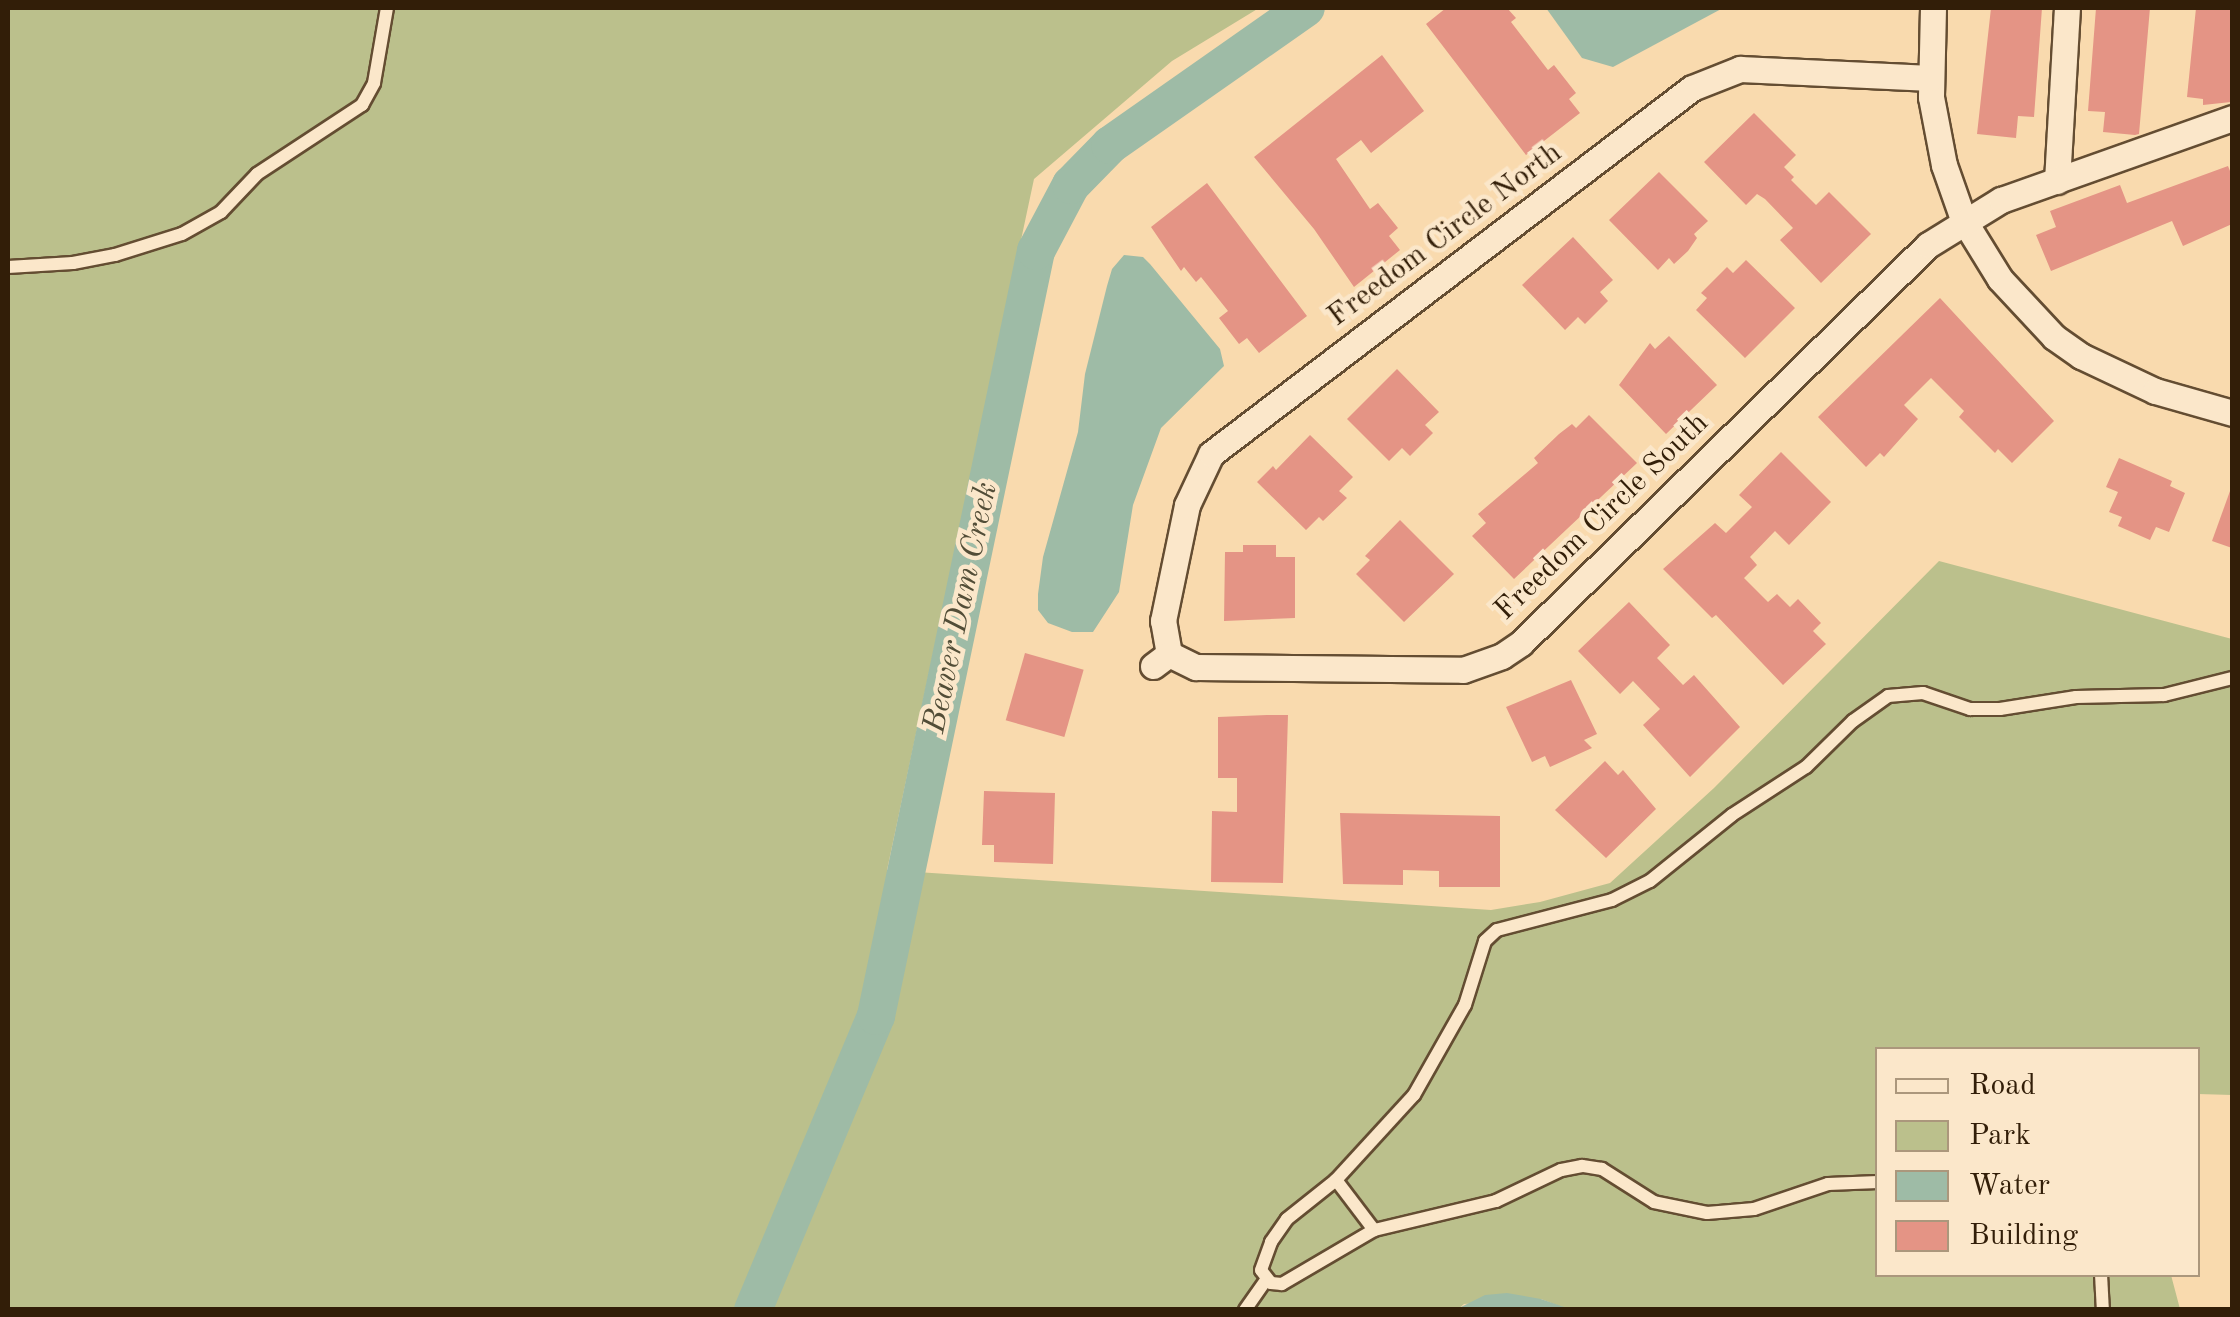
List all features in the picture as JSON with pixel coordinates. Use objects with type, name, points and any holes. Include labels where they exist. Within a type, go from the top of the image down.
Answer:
[{"type":"street","points":[[1933,8],[1930,78],[1944,165],[1964,220],[2008,288],[2068,347],[2138,384],[2232,413]]},
{"type":"street","points":[[2057,180],[2068,8]]},
{"type":"street","name":"Freedom Circle North","points":[[1161,660],[1163,620],[1187,505],[1211,454],[1692,88],[1740,69],[1930,78]]},
{"type":"street","name":"Freedom Circle South","points":[[1161,660],[1196,668],[1462,670],[1502,656],[1521,642],[1928,245],[2001,200],[2232,118]]},
{"type":"lane","points":[[8,267],[74,264],[115,255],[182,234],[221,212],[268,166],[362,105],[374,84],[387,8]]},
{"type":"lane","points":[[1266,1280],[1261,1264],[1278,1230],[1300,1206],[1336,1180],[1414,1094],[1465,1006],[1489,936],[1508,924],[1612,900],[1650,881],[1732,815],[1806,767],[1874,704],[1912,692],[1970,708],[2000,709],[2064,698],[2164,695],[2232,678]]},
{"type":"lane","points":[[1266,1280],[1276,1284],[1292,1280],[1374,1230],[1496,1201],[1561,1170],[1582,1166],[1612,1174],[1654,1202],[1706,1213],[1754,1209],[1828,1184],[1875,1182]]},
{"type":"lane","points":[[1336,1180],[1374,1230]]},
{"type":"lane","points":[[2101,1277],[2103,1310]]},
{"type":"lane","points":[[1246,1310],[1266,1280]]},
{"type":"green space","points":[[8,8],[1259,8],[1172,61],[1034,179],[887,870],[1491,910],[1540,902],[1610,883],[1714,788],[1939,561],[2232,639],[2232,1095],[2200,1094],[2200,1047],[1875,1047],[1875,1277],[2172,1277],[2180,1309],[1570,1310],[1541,1299],[1464,1304],[1457,1310],[8,1309]]},
{"type":"water","points":[[1546,8],[1723,8],[1613,67],[1582,58]]},
{"type":"water","points":[[1124,255],[1143,257],[1150,264],[1220,349],[1224,366],[1161,428],[1133,505],[1119,592],[1093,632],[1072,632],[1048,623],[1038,610],[1043,557],[1078,432],[1085,374],[1107,286],[1112,269]]},
{"type":"water","points":[[1507,1293],[1570,1309],[1457,1309],[1485,1295]]},
{"type":"building","points":[[1446,8],[1507,8],[1516,18],[1511,22],[1548,70],[1554,65],[1576,93],[1569,99],[1580,113],[1526,155],[1426,24]]},
{"type":"building","points":[[1991,8],[2042,8],[2034,117],[2018,116],[2016,138],[1977,134]]},
{"type":"building","points":[[2096,8],[2150,8],[2139,134],[2103,132],[2105,112],[2088,111]]},
{"type":"building","points":[[2196,8],[2232,8],[2231,102],[2203,105],[2203,99],[2187,97]]},
{"type":"building","points":[[1382,55],[1424,111],[1371,153],[1361,140],[1336,159],[1370,209],[1378,203],[1398,228],[1389,236],[1400,250],[1354,287],[1314,229],[1254,157]]},
{"type":"building","points":[[1754,113],[1796,155],[1784,167],[1794,177],[1791,180],[1816,205],[1829,192],[1871,234],[1821,283],[1780,240],[1793,228],[1765,199],[1757,194],[1746,205],[1704,162]]},
{"type":"building","points":[[2228,166],[2232,176],[2232,224],[2183,246],[2172,221],[2051,271],[2036,235],[2056,227],[2050,211],[2120,185],[2127,203]]},
{"type":"building","points":[[1659,172],[1708,221],[1694,234],[1697,238],[1688,251],[1674,264],[1669,258],[1658,270],[1609,220]]},
{"type":"building","points":[[1207,183],[1307,316],[1259,353],[1247,338],[1239,344],[1219,318],[1228,311],[1201,277],[1196,282],[1184,267],[1181,271],[1151,227]]},
{"type":"building","points":[[1573,237],[1613,280],[1600,292],[1608,301],[1585,324],[1578,317],[1565,330],[1522,285]]},
{"type":"building","points":[[1746,260],[1795,308],[1745,358],[1696,310],[1707,298],[1701,293],[1727,267],[1733,273]]},
{"type":"building","points":[[1940,298],[2054,421],[2012,463],[1998,449],[1995,453],[1959,417],[1964,411],[1931,378],[1904,405],[1918,419],[1884,457],[1880,453],[1866,467],[1818,417]]},
{"type":"building","points":[[1669,336],[1717,385],[1666,434],[1619,385],[1650,343],[1655,349]]},
{"type":"building","points":[[1397,369],[1439,412],[1425,425],[1433,433],[1410,456],[1402,448],[1389,461],[1347,419]]},
{"type":"building","points":[[1589,415],[1637,463],[1514,579],[1472,536],[1486,523],[1478,514],[1538,463],[1534,458],[1559,434],[1572,424],[1576,428]]},
{"type":"building","points":[[1310,435],[1353,477],[1339,491],[1347,498],[1323,521],[1319,517],[1306,530],[1257,482],[1273,466],[1276,470]]},
{"type":"building","points":[[1781,452],[1831,502],[1789,545],[1775,531],[1750,557],[1757,565],[1744,578],[1768,602],[1777,594],[1790,607],[1798,599],[1821,623],[1813,631],[1826,644],[1783,685],[1716,615],[1712,618],[1663,569],[1715,523],[1726,533],[1752,507],[1739,495]]},
{"type":"building","points":[[2119,458],[2172,481],[2170,486],[2185,493],[2169,532],[2156,527],[2150,540],[2118,526],[2122,517],[2109,512],[2118,492],[2106,487]]},
{"type":"building","points":[[2232,491],[2232,548],[2212,541]]},
{"type":"building","points":[[1400,520],[1454,574],[1404,622],[1356,574],[1370,560],[1365,556]]},
{"type":"building","points":[[1243,545],[1276,545],[1276,557],[1295,557],[1295,618],[1224,621],[1225,552],[1243,552]]},
{"type":"building","points":[[1629,602],[1670,645],[1657,658],[1683,685],[1694,675],[1740,727],[1690,777],[1643,725],[1660,709],[1633,681],[1620,694],[1578,651]]},
{"type":"building","points":[[1025,653],[1084,670],[1064,737],[1006,720]]},
{"type":"building","points":[[1571,680],[1597,734],[1584,740],[1592,748],[1550,767],[1545,756],[1532,762],[1506,707]]},
{"type":"building","points":[[1288,715],[1283,883],[1211,882],[1212,811],[1237,812],[1237,778],[1218,778],[1218,717]]},
{"type":"building","points":[[1605,761],[1618,775],[1623,770],[1656,809],[1606,858],[1555,810]]},
{"type":"building","points":[[984,791],[1055,793],[1053,864],[994,862],[994,845],[982,845]]},
{"type":"building","points":[[1340,813],[1500,816],[1500,887],[1439,887],[1439,871],[1403,870],[1403,885],[1343,884]]},
{"type":"waterway","name":"Beaver Dam Creek","points":[[753,1310],[876,1016],[1036,251],[1071,185],[1110,145],[1306,8]]}]
